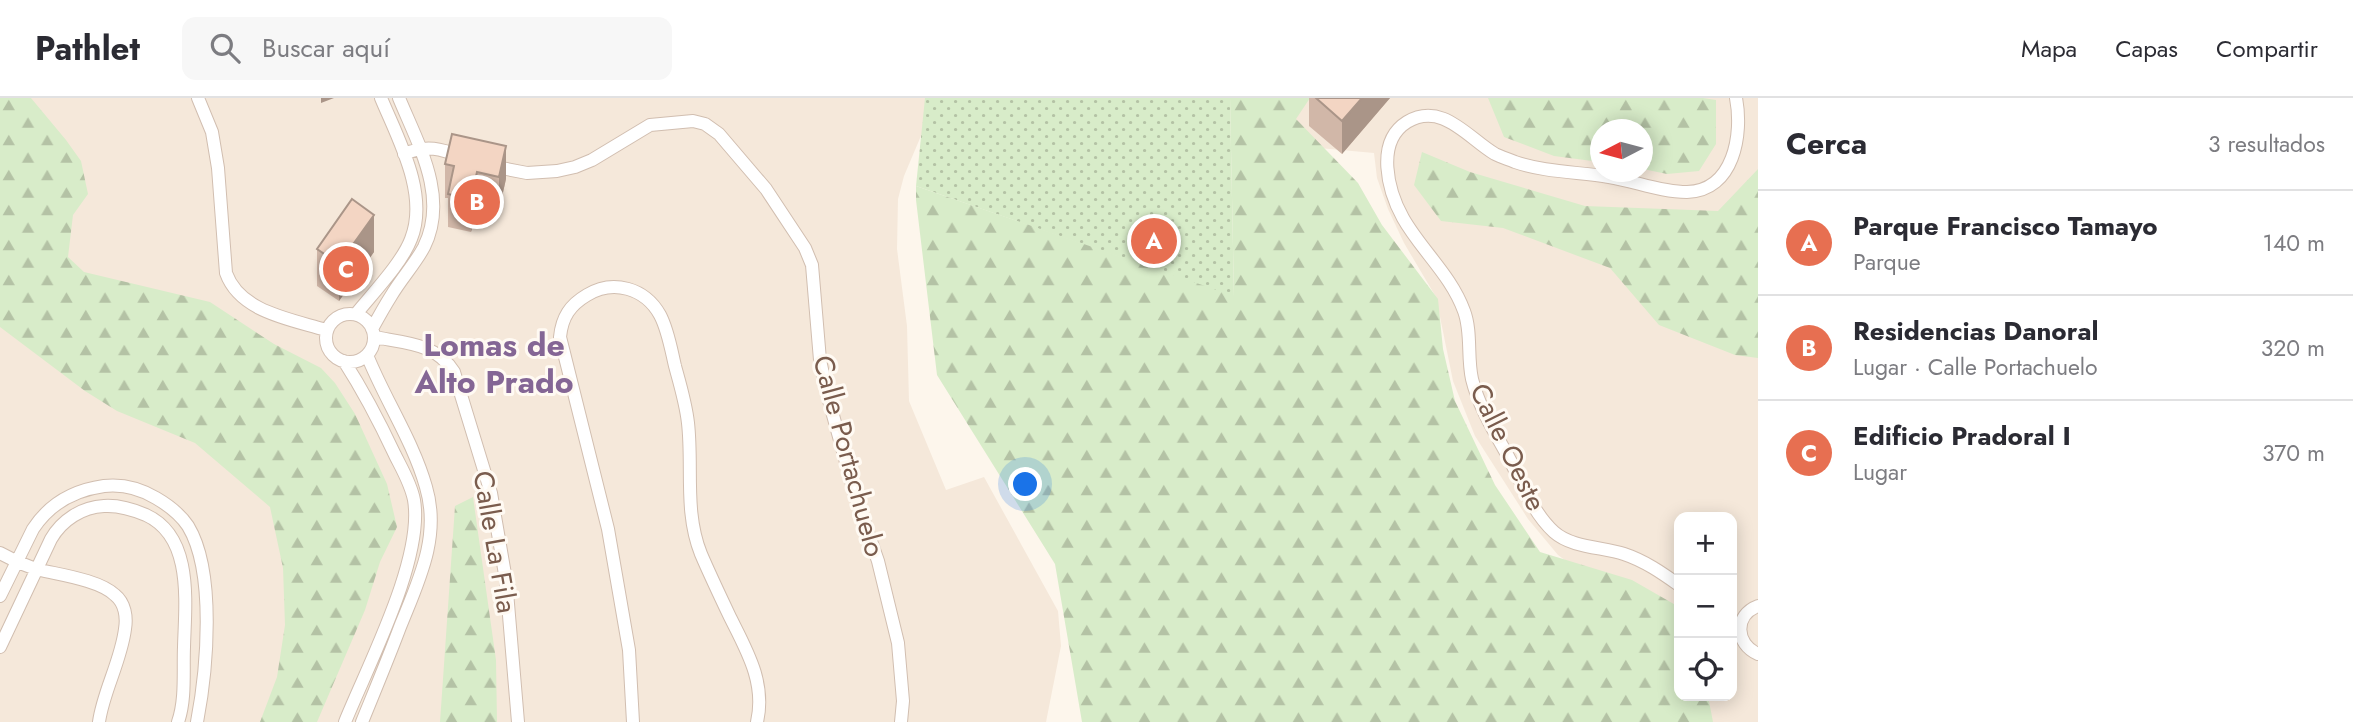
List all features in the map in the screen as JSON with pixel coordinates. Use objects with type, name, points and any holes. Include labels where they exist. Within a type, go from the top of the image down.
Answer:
[{"type":"street","points":[[198,98],[212,132],[218,167],[226,273],[231,285],[252,304],[326,330]]},
{"type":"street","points":[[356,314],[380,285],[411,239],[415,213],[415,197],[404,154],[381,98]]},
{"type":"street","points":[[373,333],[369,322],[356,314],[341,314],[326,330],[326,344],[328,350],[344,361],[356,361],[367,355],[371,350],[373,333],[390,297],[425,245],[431,226],[434,195],[420,147],[399,98]]},
{"type":"street","name":"Calle Oeste","points":[[1674,582],[1641,560],[1583,545],[1555,534],[1533,505],[1477,396],[1469,356],[1465,314],[1457,295],[1404,219],[1395,199],[1387,166],[1388,150],[1398,129],[1409,121],[1422,116],[1436,116],[1449,120],[1496,154],[1530,166],[1608,177],[1663,190],[1695,191],[1717,181],[1731,161],[1740,127],[1736,98]]},
{"type":"street","name":"Calle Portachuelo","points":[[420,147],[442,150],[527,173],[557,171],[575,167],[602,155],[650,125],[693,121],[705,124],[719,134],[766,189],[805,248],[812,265],[820,360],[828,397],[855,495],[878,561],[898,643],[904,701],[901,722]]},
{"type":"street","points":[[404,154],[420,147]]},
{"type":"street","points":[[633,722],[629,650],[608,529],[560,337],[561,323],[574,304],[597,289],[610,286],[624,287],[650,302],[666,331],[688,418],[691,448],[690,498],[696,541],[755,668],[761,695],[757,722]]},
{"type":"street","name":"Calle La Fila","points":[[373,333],[428,348],[447,362],[454,372],[491,493],[506,580],[518,722]]},
{"type":"street","points":[[362,722],[420,578],[428,552],[430,529],[429,498],[421,472],[367,355]]},
{"type":"street","points":[[344,361],[370,404],[405,475],[413,496],[415,522],[412,549],[404,575],[345,722]]},
{"type":"street","points":[[0,596],[15,562],[40,518],[58,502],[80,492],[109,486],[132,488],[147,493],[174,510],[190,529],[204,579],[204,680],[197,722]]},
{"type":"street","points":[[0,647],[55,531],[84,510],[102,506],[135,510],[164,527],[177,550],[185,586],[183,691],[178,722]]},
{"type":"street","points":[[0,553],[15,562],[100,585],[113,592],[121,601],[125,610],[125,629],[99,722]]},
{"type":"street","points":[[1737,622],[1757,606]]},
{"type":"street","points":[[1737,626],[1745,645],[1758,654]]},
{"type":"shaded area","points":[[0,98],[937,98],[904,176],[898,199],[897,249],[907,326],[909,401],[946,490],[984,477],[1058,611],[1061,646],[1046,722],[0,722]]},
{"type":"shaded area","points":[[1278,98],[1758,98],[1758,722],[1687,722],[1689,701],[1737,701],[1737,512],[1674,512],[1674,621],[1603,588],[1558,555],[1528,519],[1475,436],[1453,381],[1436,297],[1404,243],[1388,209],[1377,178],[1374,153],[1286,145]]},
{"type":"green space","points":[[0,98],[31,98],[81,161],[88,194],[73,215],[68,257],[84,272],[210,302],[274,344],[321,368],[335,383],[355,414],[387,484],[397,527],[380,562],[365,610],[317,722],[260,722],[277,677],[285,625],[283,568],[270,507],[195,443],[117,411],[85,391],[0,327]]},
{"type":"green space","points":[[925,98],[1230,98],[1234,297],[916,186]]},
{"type":"green space","points":[[1230,98],[1310,98],[1296,119],[1358,183],[1382,225],[1438,299],[1443,349],[1455,401],[1495,485],[1540,552],[1632,580],[1674,604],[1674,701],[1709,701],[1713,722],[1082,722],[1055,564],[937,375],[916,186],[1234,296]]},
{"type":"green space","points":[[1488,98],[1716,100],[1716,144],[1699,171],[1667,174],[1653,171],[1653,119],[1590,119],[1590,161],[1554,156],[1504,137]]},
{"type":"green space","points":[[1422,152],[1470,172],[1585,206],[1718,211],[1758,169],[1758,358],[1735,355],[1659,325],[1610,268],[1503,228],[1441,221],[1414,185]]},
{"type":"green space","points":[[473,497],[496,660],[497,722],[440,722],[455,506]]},
{"type":"building","points":[[1316,98],[1362,98],[1342,121]]},
{"type":"building","points":[[452,134],[506,146],[499,177],[477,172],[471,199],[448,194],[454,166],[445,164]]},
{"type":"building","points":[[352,199],[374,215],[339,264],[317,249]]},
{"type":"place","name":"Residencias Danoral","points":[[477,202]]},
{"type":"place","name":"Parque Francisco Tamayo","points":[[1154,241]]},
{"type":"place","name":"Edificio Pradoral I","points":[[346,269]]},
{"type":"district","name":"Lomas de Alto Prado","points":[[494,364]]}]
